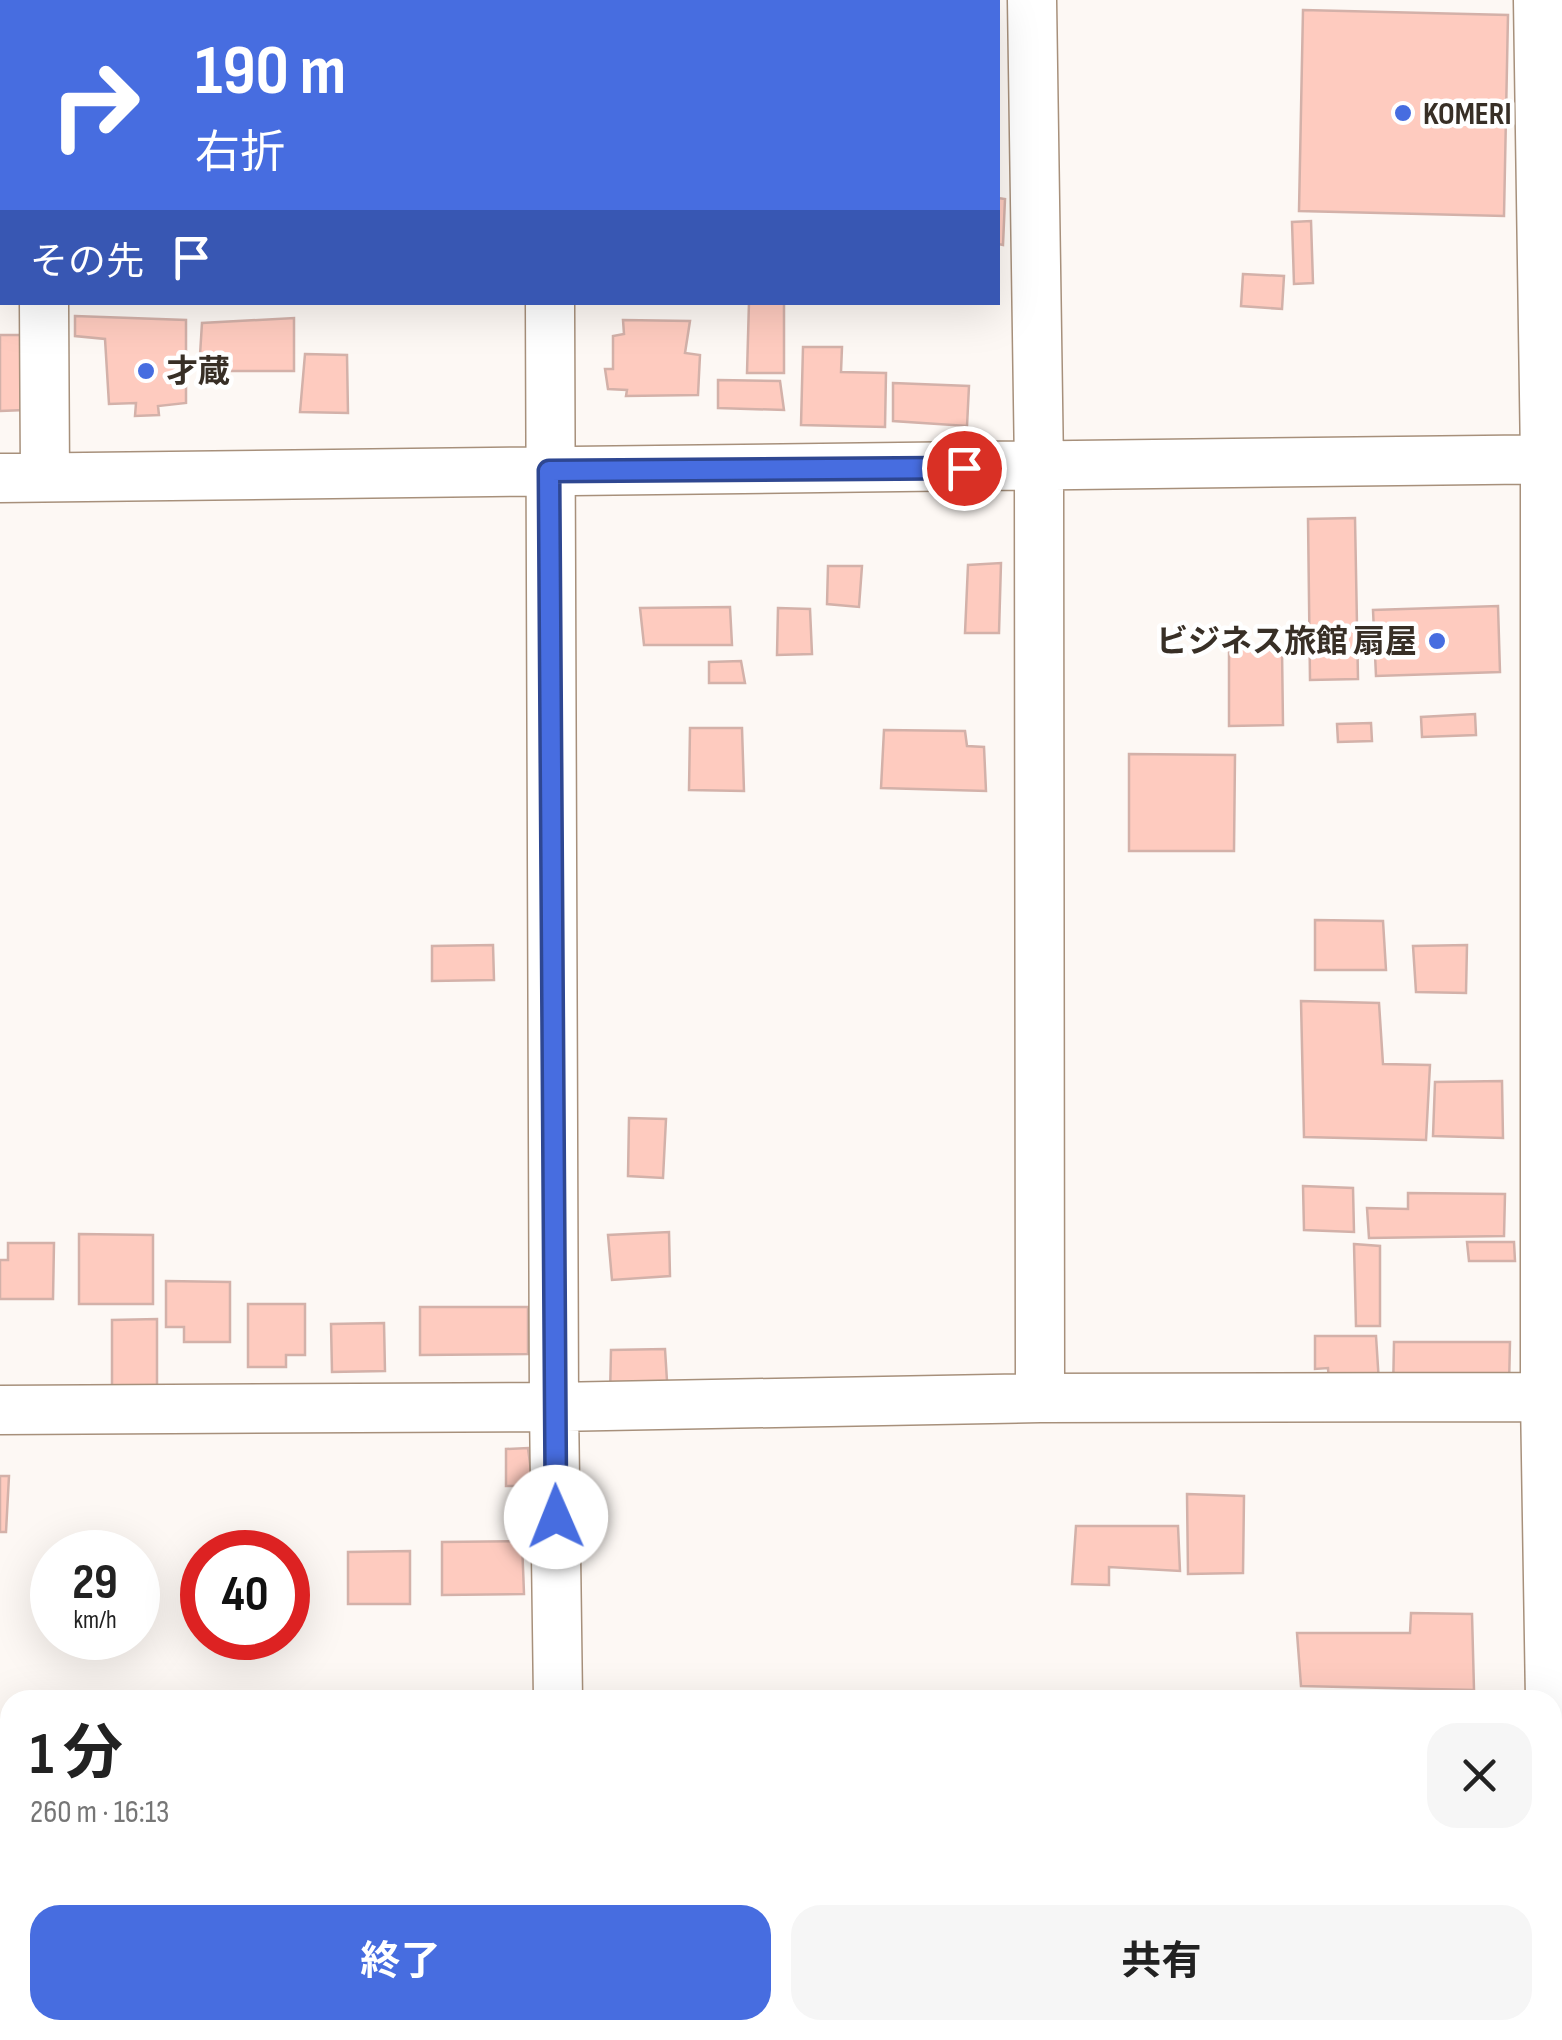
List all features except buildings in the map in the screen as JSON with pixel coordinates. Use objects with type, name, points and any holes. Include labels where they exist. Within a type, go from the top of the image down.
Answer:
[{"type":"street","points":[[1032,0],[1040,467],[1040,1398]]},
{"type":"street","points":[[1538,0],[1553,459],[1554,1398],[1550,1690]]},
{"type":"street","points":[[44,305],[22,478],[1553,459]]},
{"type":"street","points":[[550,305],[558,1690]]},
{"type":"street","points":[[0,1410],[554,1407],[1040,1398],[1554,1398]]},
{"type":"place","name":"KOMERI","points":[[1403,113]]},
{"type":"place","name":"才蔵","points":[[146,371]]},
{"type":"place","name":"ビジネス旅館 扇屋","points":[[1437,641]]},
{"type":"route","points":[[556,1517],[549,471],[964,468]]}]
